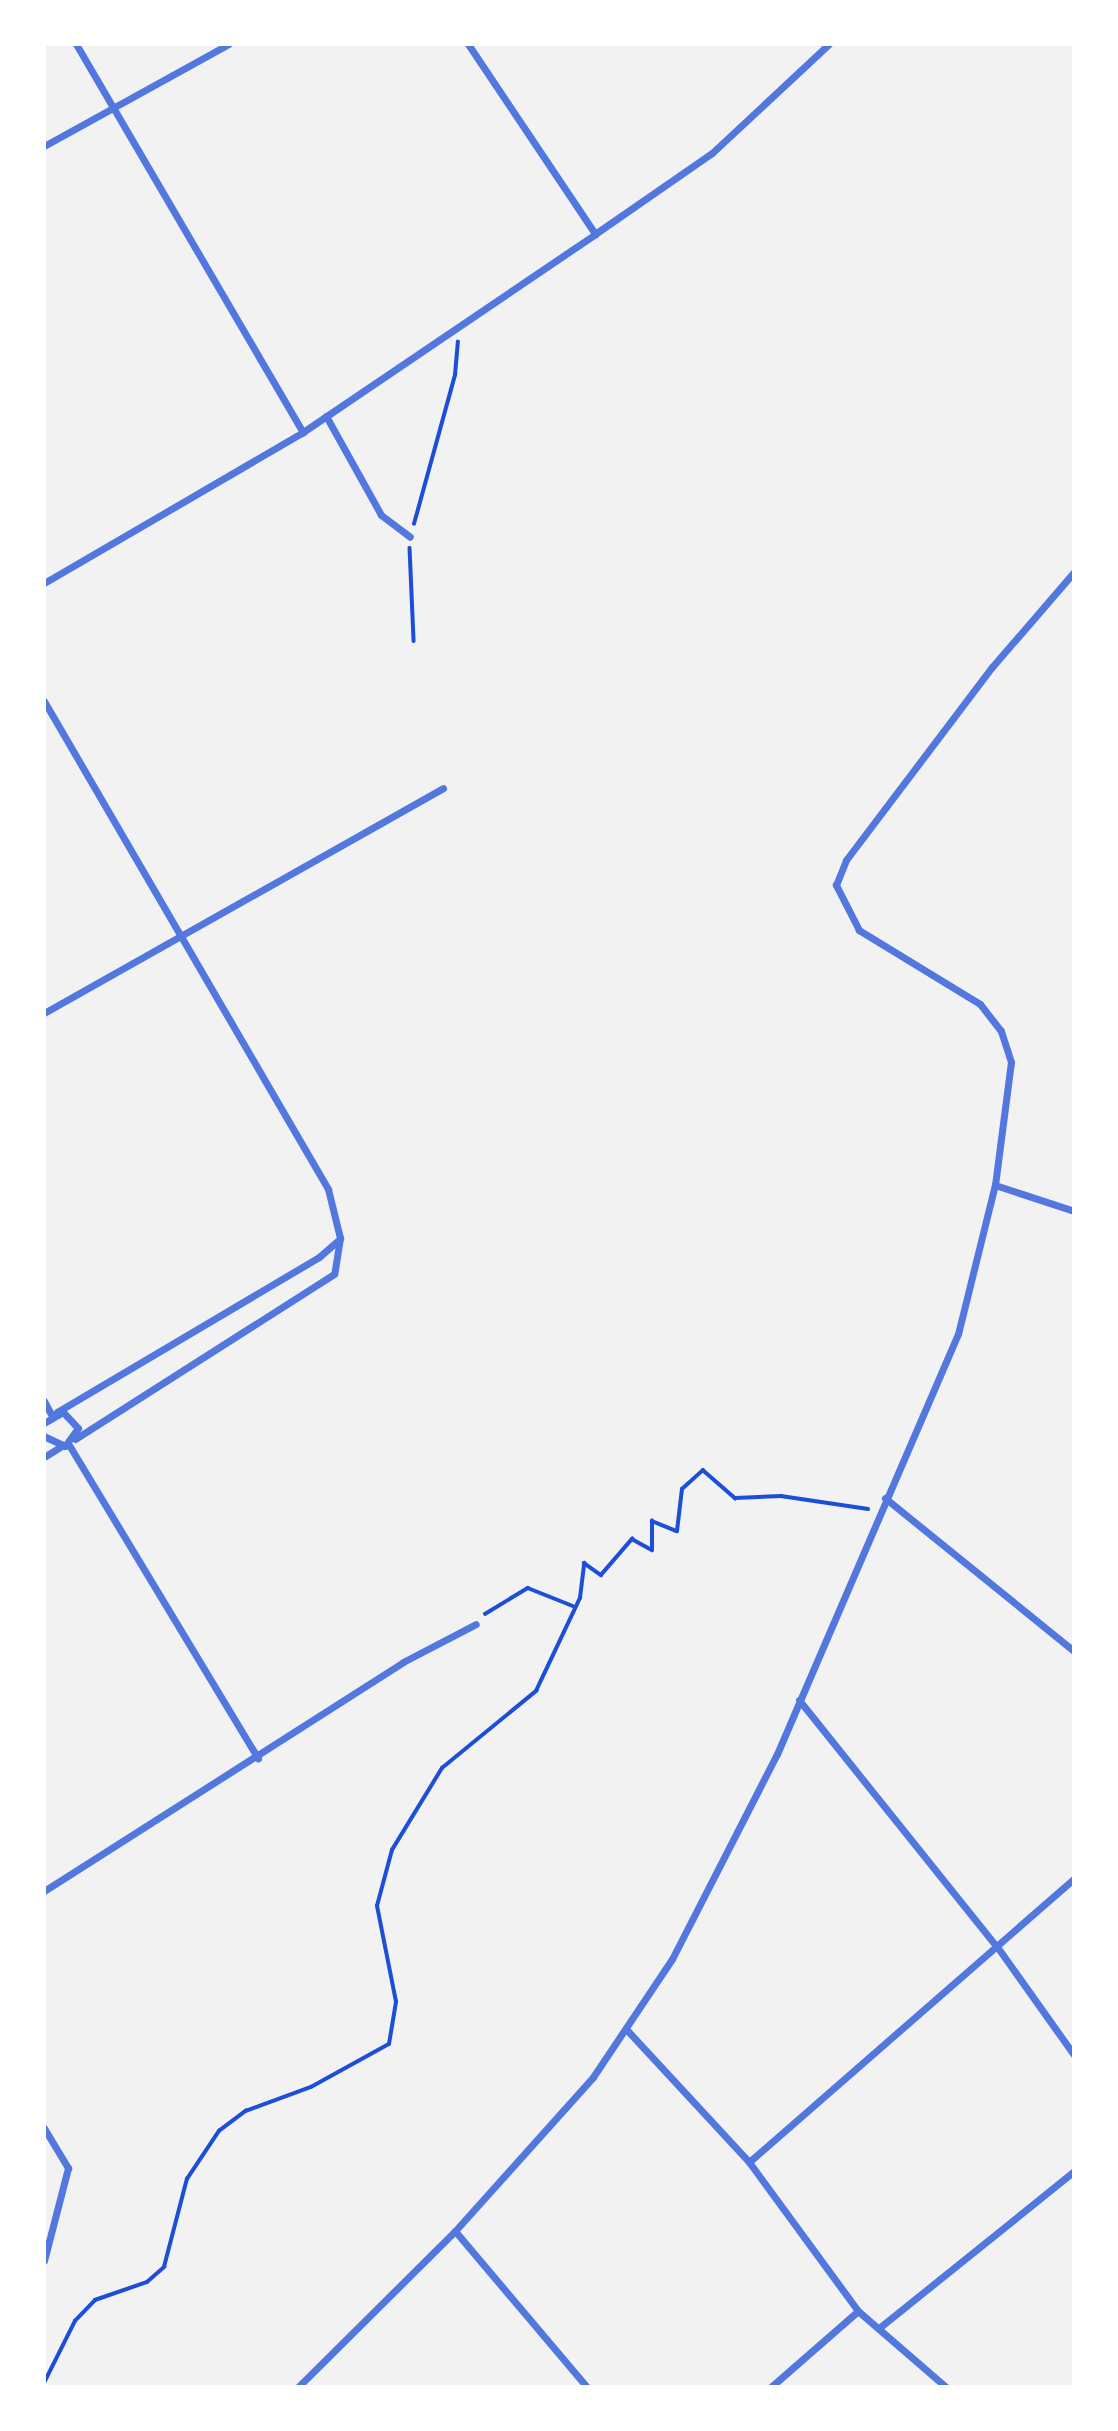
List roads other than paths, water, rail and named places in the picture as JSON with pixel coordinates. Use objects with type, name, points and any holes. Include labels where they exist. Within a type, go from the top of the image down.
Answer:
[{"type":"street","points":[[76,44],[303,432]]},
{"type":"street","points":[[44,146],[229,44]]},
{"type":"street","points":[[468,44],[595,234]]},
{"type":"street","points":[[44,583],[303,432],[595,234],[712,153],[829,44]]},
{"type":"street","points":[[327,416],[380,515],[410,537]]},
{"type":"street","points":[[298,2387],[455,2231],[593,2077],[672,1959],[799,1700],[958,1334],[995,1185],[1011,1062],[1001,1031],[954,985],[906,965],[859,930],[836,885],[846,860],[992,667],[1074,572]]},
{"type":"street","points":[[44,701],[177,935],[328,1189],[340,1238],[334,1274],[44,1457]]},
{"type":"street","points":[[44,1013],[177,935],[443,788]]},
{"type":"street","points":[[995,1185],[1074,1211]]},
{"type":"street","points":[[49,1417],[319,1257],[340,1238]]},
{"type":"street","points":[[44,1401],[49,1417]]},
{"type":"street","points":[[49,1417],[73,1417],[68,1443],[258,1758]]},
{"type":"street","points":[[44,1436],[68,1443]]},
{"type":"street","points":[[885,1498],[1074,1651]]},
{"type":"street","points":[[44,1891],[258,1758],[403,1662],[476,1624]]},
{"type":"street","points":[[799,1700],[998,1948],[1074,2055]]},
{"type":"street","points":[[749,2162],[998,1948],[1074,1878]]},
{"type":"street","points":[[626,2029],[749,2162],[858,2311],[946,2387]]},
{"type":"street","points":[[44,2128],[68,2168],[44,2261]]},
{"type":"street","points":[[879,2328],[1074,2171]]},
{"type":"street","points":[[455,2231],[587,2387]]},
{"type":"street","points":[[771,2387],[858,2311]]}]
